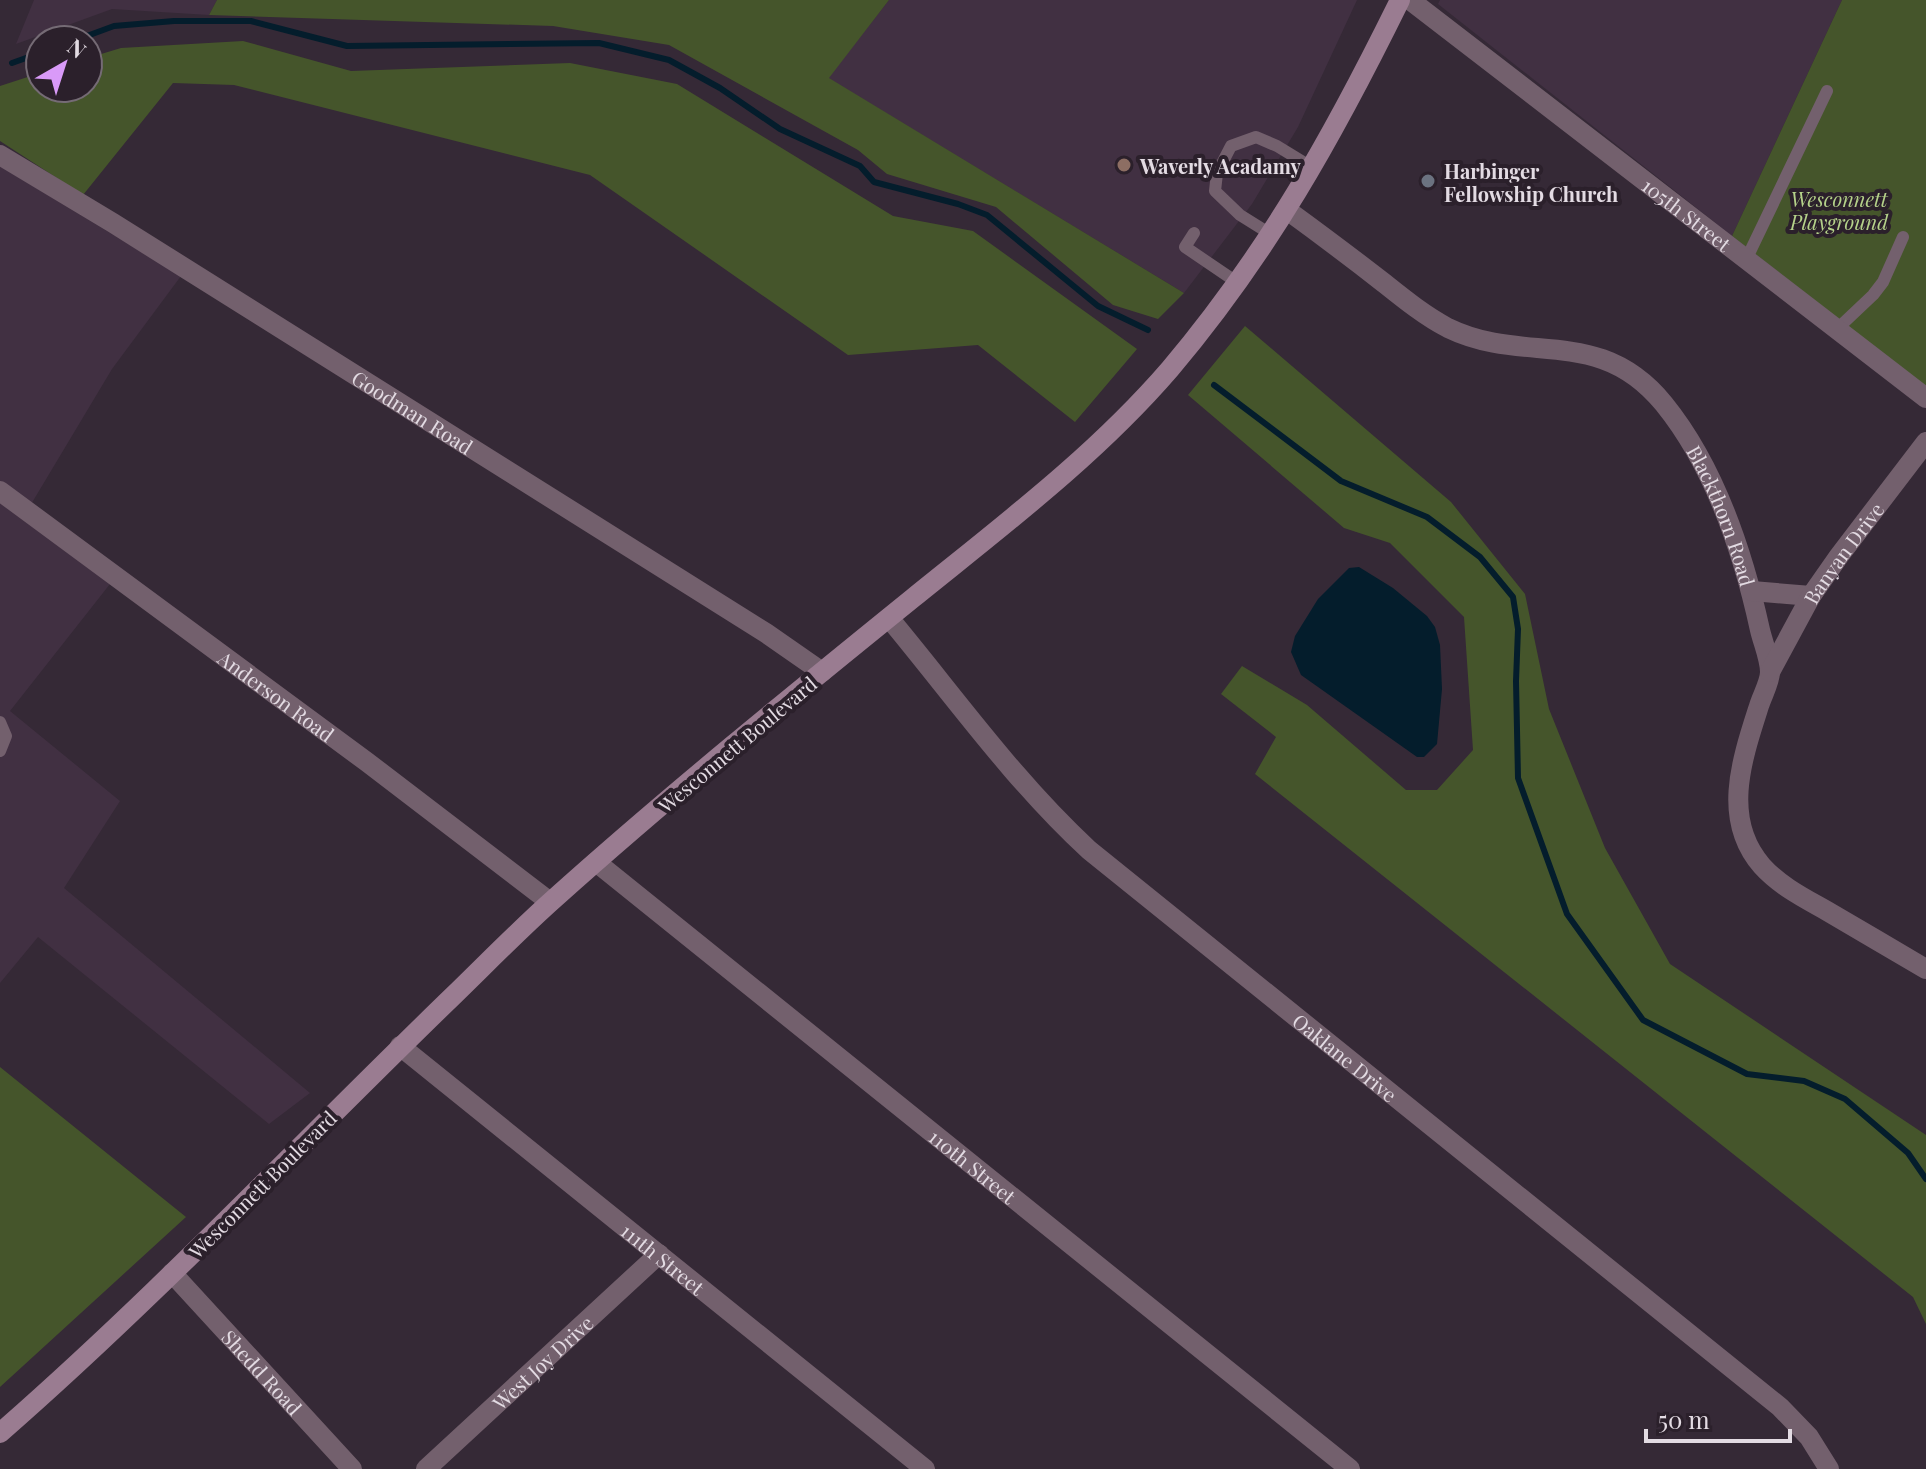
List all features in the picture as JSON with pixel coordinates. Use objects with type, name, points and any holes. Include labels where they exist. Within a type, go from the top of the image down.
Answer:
[{"type":"street","name":"Wesconnett Boulevard","points":[[0,1433],[172,1273],[550,902],[822,672],[1051,485],[1118,424],[1168,371],[1272,235],[1351,99],[1400,0]]},
{"type":"street","name":"105th Street","points":[[1410,0],[1926,398]]},
{"type":"street","name":"Goodman Road","points":[[0,155],[713,600],[822,672]]},
{"type":"street","name":"Blackthorn Road","points":[[1287,210],[1414,306],[1447,327],[1481,340],[1590,354],[1617,364],[1642,381],[1684,431],[1719,498],[1752,591],[1770,672]]},
{"type":"street","name":"Banyan Drive","points":[[1770,672],[1811,596],[1926,442]]},
{"type":"street","name":"Anderson Road","points":[[0,491],[367,762],[550,902]]},
{"type":"street","points":[[1752,591],[1811,596]]},
{"type":"street","name":"Oaklane Drive","points":[[889,618],[1024,784],[1089,850],[1780,1407],[1809,1437],[1829,1469]]},
{"type":"street","points":[[1770,672],[1741,761],[1739,818],[1747,843],[1762,866],[1784,886],[1926,969]]},
{"type":"street","name":"110th Street","points":[[596,862],[1350,1469]]},
{"type":"street","name":"111th Street","points":[[400,1046],[659,1254],[911,1465]]},
{"type":"street","name":"West Joy Drive","points":[[426,1469],[659,1254]]},
{"type":"street","name":"Shedd Road","points":[[172,1273],[352,1469]]},
{"type":"lane","points":[[1746,260],[1827,91]]},
{"type":"lane","points":[[1272,235],[1240,215],[1215,191],[1217,173],[1231,146],[1256,137],[1313,168]]},
{"type":"lane","points":[[1194,233],[1185,247],[1238,283]]},
{"type":"lane","points":[[1836,330],[1883,282],[1903,237]]},
{"type":"lane","points":[[0,722],[6,736],[0,751]]},
{"type":"shaded area","points":[[34,0],[217,0],[209,15],[112,9],[71,24],[24,24]]},
{"type":"shaded area","name":"Waverly Acadamy","points":[[889,0],[1357,0],[1298,127],[1252,204],[1184,293],[828,78]]},
{"type":"shaded area","points":[[1440,0],[1842,0],[1732,236],[1438,4]]},
{"type":"shaded area","points":[[24,24],[24,41],[16,44]]},
{"type":"shaded area","points":[[0,166],[181,276],[112,369],[30,506],[0,483]]},
{"type":"shaded area","points":[[0,503],[110,584],[10,711],[120,801],[64,888],[310,1093],[269,1124],[38,937],[0,983]]},
{"type":"green space","points":[[217,0],[889,0],[829,78],[1184,293],[1158,319],[1113,305],[996,207],[887,174],[858,150],[669,45],[553,26],[209,15]]},
{"type":"green space","name":"Wesconnett Playground","points":[[1842,0],[1926,0],[1926,387],[1732,236]]},
{"type":"green space","points":[[243,41],[351,71],[570,63],[677,84],[893,216],[973,231],[1137,349],[1075,422],[978,345],[848,355],[590,175],[234,85],[173,83],[83,195],[0,141],[0,86],[24,78],[24,104],[104,104],[104,53],[121,48]]},
{"type":"green space","points":[[1245,326],[1451,502],[1525,594],[1549,709],[1605,848],[1670,964],[1926,1135],[1926,1324],[1913,1297],[1255,774],[1276,737],[1221,694],[1242,666],[1307,705],[1406,790],[1437,790],[1473,750],[1464,617],[1390,543],[1344,528],[1188,395]]},
{"type":"green space","points":[[0,1067],[186,1217],[0,1387]]},
{"type":"water","points":[[1359,567],[1393,588],[1427,616],[1435,627],[1440,645],[1442,689],[1437,744],[1424,757],[1417,757],[1301,675],[1291,652],[1295,636],[1318,599],[1349,568]]},
{"type":"waterway","points":[[104,30],[114,26],[174,21],[251,21],[347,46],[599,43],[669,60],[720,88],[780,129],[860,166],[874,182],[958,204],[987,215],[1098,306],[1148,330]]},
{"type":"waterway","points":[[12,63],[24,59]]},
{"type":"waterway","points":[[1214,385],[1341,481],[1427,517],[1480,557],[1513,597],[1518,629],[1518,778],[1567,914],[1643,1020],[1747,1074],[1804,1081],[1845,1099],[1908,1153],[1926,1179]]},
{"type":"place","name":"Waverly Acadamy","points":[[1124,165]]},
{"type":"place","name":"Harbinger Fellowship Church","points":[[1428,181]]}]
